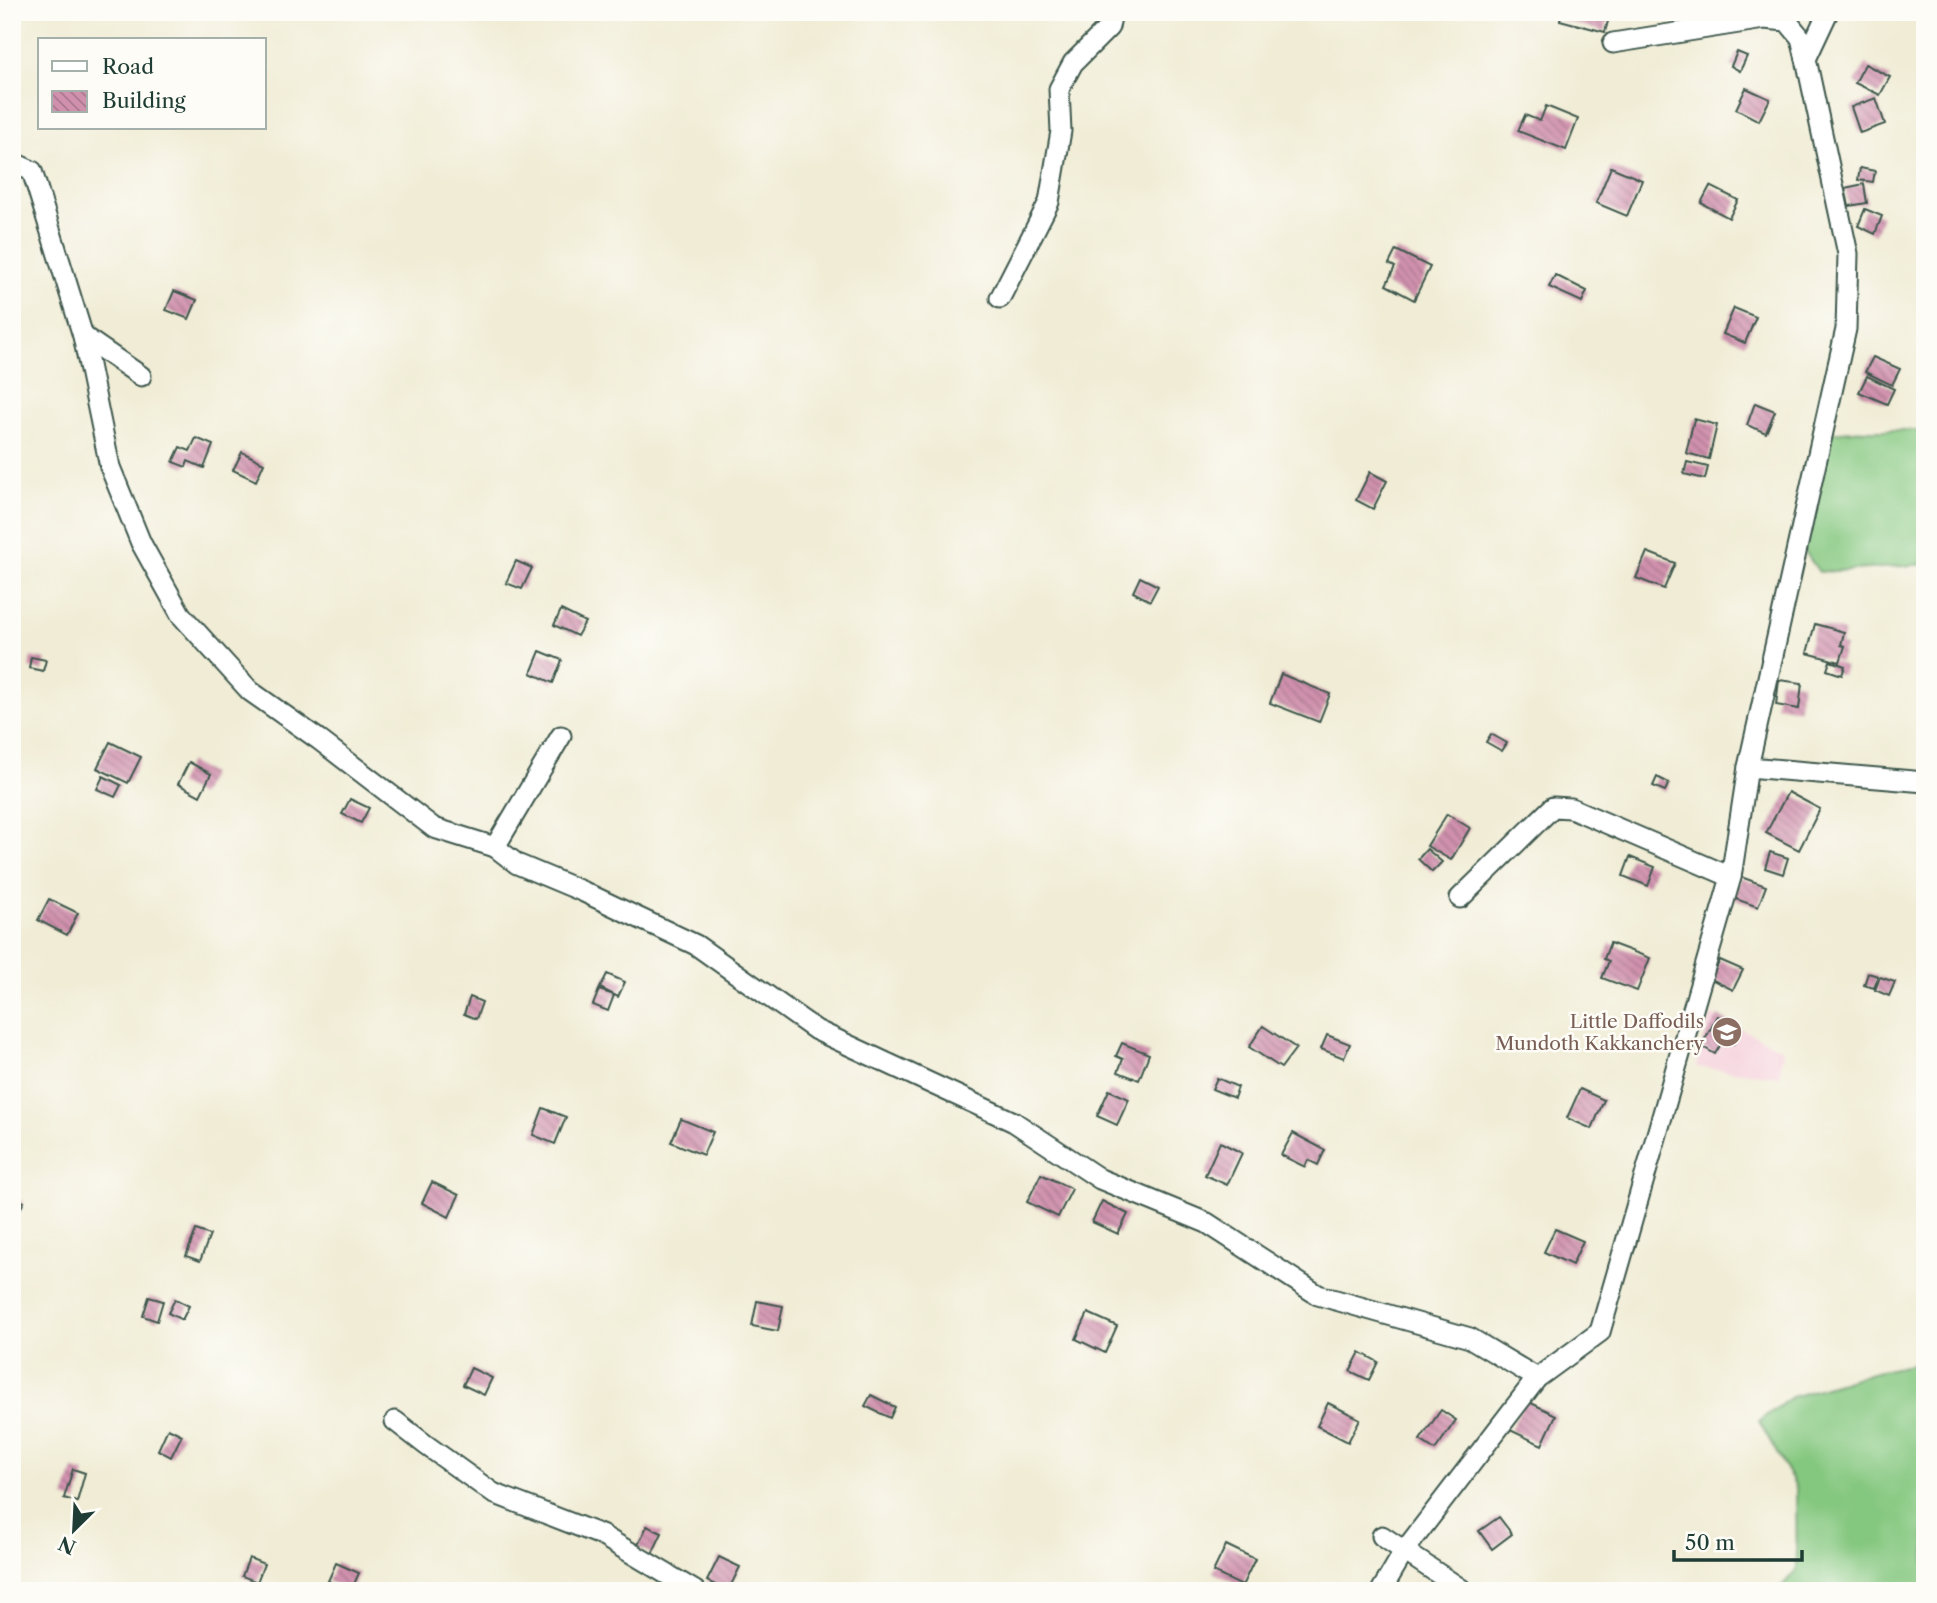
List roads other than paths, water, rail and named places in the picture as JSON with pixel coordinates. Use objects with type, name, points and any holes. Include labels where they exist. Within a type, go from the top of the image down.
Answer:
[{"type":"street","points":[[1000,298],[1049,202],[1061,131],[1059,89],[1073,63],[1109,27],[1112,12]]},
{"type":"street","points":[[1806,59],[1828,12]]},
{"type":"street","points":[[1381,1591],[1405,1550],[1537,1378],[1600,1332],[1731,877],[1748,767],[1846,329],[1848,254],[1801,38],[1787,21],[1764,19],[1614,43]]},
{"type":"street","points":[[12,162],[32,172],[83,336],[110,467],[141,542],[181,614],[250,691],[318,739],[434,828],[495,847],[517,864],[584,892],[696,945],[816,1030],[1013,1122],[1100,1179],[1207,1223],[1318,1295],[1469,1338],[1537,1378]]},
{"type":"street","points":[[83,336],[141,376]]},
{"type":"street","points":[[495,847],[562,736]]},
{"type":"street","points":[[1748,767],[1925,782]]},
{"type":"street","points":[[1460,898],[1553,807],[1571,808],[1731,877]]},
{"type":"street","points":[[396,1421],[493,1493],[601,1535],[695,1591]]},
{"type":"street","points":[[1382,1536],[1464,1591]]},
{"type":"place","name":"Little Daffodils Mundoth Kakkanchery","points":[[1727,1032]]}]
